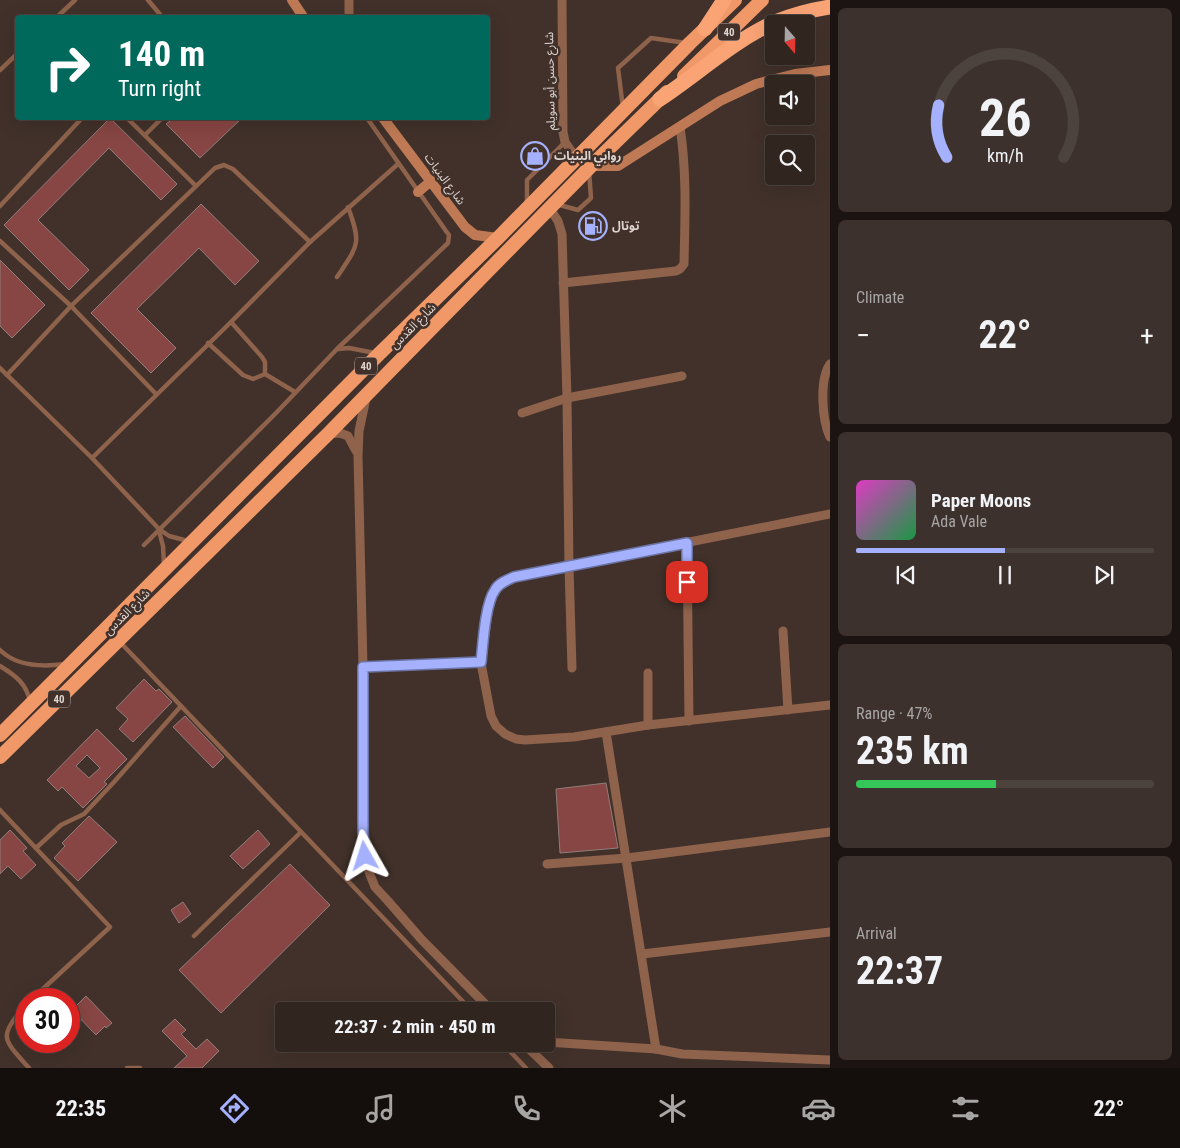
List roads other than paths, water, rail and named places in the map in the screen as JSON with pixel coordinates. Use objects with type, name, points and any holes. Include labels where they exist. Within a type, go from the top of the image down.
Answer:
[{"type":"highway","points":[[706,29],[724,0]]},
{"type":"highway","name":"شارع القدس","points":[[0,735],[735,0]]},
{"type":"highway","name":"شارع القدس","points":[[0,757],[367,395],[590,167],[762,0]]},
{"type":"highway","points":[[660,99],[690,80],[732,47],[775,22],[811,10],[830,7]]},
{"type":"main road","points":[[292,0],[302,15]]},
{"type":"main road","points":[[590,167],[618,166],[720,101],[756,84],[795,74],[830,70]]},
{"type":"main road","name":"شارع البنيات","points":[[386,120],[470,232],[476,235],[498,238]]},
{"type":"main road","points":[[418,192],[431,180]]},
{"type":"street","points":[[349,0],[349,15]]},
{"type":"street","name":"شارع حسن أبو سويلم","points":[[562,0],[563,132],[565,142],[576,158]]},
{"type":"street","points":[[563,283],[676,271],[682,267],[684,264],[685,184],[684,152],[680,127]]},
{"type":"street","points":[[552,206],[562,234],[572,668]]},
{"type":"street","points":[[830,364],[824,383],[823,416],[830,436]]},
{"type":"street","points":[[522,413],[567,398],[682,376]]},
{"type":"street","points":[[367,395],[361,419],[358,456],[363,667],[363,832],[368,872],[375,887],[483,1002]]},
{"type":"street","points":[[328,434],[340,433],[348,436],[358,456]]},
{"type":"street","points":[[830,514],[514,577],[501,583],[495,589],[490,599],[481,662],[490,716],[496,726],[505,734],[516,739],[574,737],[648,725],[830,705]]},
{"type":"street","points":[[687,543],[689,721]]},
{"type":"street","points":[[783,631],[788,710]]},
{"type":"street","points":[[363,667],[481,662]]},
{"type":"street","points":[[648,673],[648,725]]},
{"type":"street","points":[[606,732],[656,1049]]},
{"type":"street","points":[[547,864],[627,858],[830,832]]},
{"type":"street","points":[[642,954],[830,932]]},
{"type":"street","points":[[555,1043],[656,1049],[682,1054],[830,1060]]},
{"type":"street","points":[[535,1052],[549,1068]]},
{"type":"lane","points":[[59,15],[75,0]]},
{"type":"lane","points":[[148,0],[161,15]]},
{"type":"lane","points":[[623,111],[618,68],[651,38],[690,43]]},
{"type":"lane","points":[[0,70],[15,56]]},
{"type":"lane","points":[[0,206],[80,120]]},
{"type":"lane","points":[[129,120],[196,186]]},
{"type":"lane","points":[[145,135],[160,120]]},
{"type":"lane","points":[[144,545],[337,349],[448,243],[449,236],[368,120]]},
{"type":"lane","points":[[528,208],[527,180],[565,142]]},
{"type":"lane","points":[[92,458],[310,242],[398,164]]},
{"type":"lane","points":[[8,375],[71,306],[215,168],[224,166],[233,169],[310,242]]},
{"type":"lane","points":[[552,206],[578,210],[592,198],[590,167]]},
{"type":"lane","points":[[337,277],[353,253],[356,244],[356,230],[348,208]]},
{"type":"lane","points":[[0,242],[71,306],[156,394]]},
{"type":"lane","points":[[231,322],[262,357],[265,362],[265,374]]},
{"type":"lane","points":[[208,343],[243,375],[253,379],[265,374]]},
{"type":"lane","points":[[337,349],[349,348],[379,354]]},
{"type":"lane","points":[[0,368],[92,458],[159,529],[175,538],[194,541]]},
{"type":"lane","points":[[265,374],[295,392]]},
{"type":"lane","points":[[159,529],[164,554],[163,571]]},
{"type":"lane","points":[[119,641],[463,1002]]},
{"type":"lane","points":[[0,650],[14,660],[23,662],[42,665],[71,663]]},
{"type":"lane","points":[[0,666],[19,679],[27,691],[30,705]]},
{"type":"lane","points":[[36,848],[61,825],[84,814],[181,706]]},
{"type":"lane","points":[[0,810],[110,927],[44,988]]},
{"type":"lane","points":[[194,936],[301,832]]},
{"type":"lane","points":[[15,1015],[6,1024],[3,1036],[15,1053]]},
{"type":"lane","points":[[511,1052],[526,1068]]},
{"type":"lane","points":[[15,1053],[29,1068]]},
{"type":"lane","points":[[127,1068],[140,1068]]},
{"type":"place","name":"روابي البنيات","points":[[535,156]]},
{"type":"place","name":"توتال","points":[[593,226]]}]
